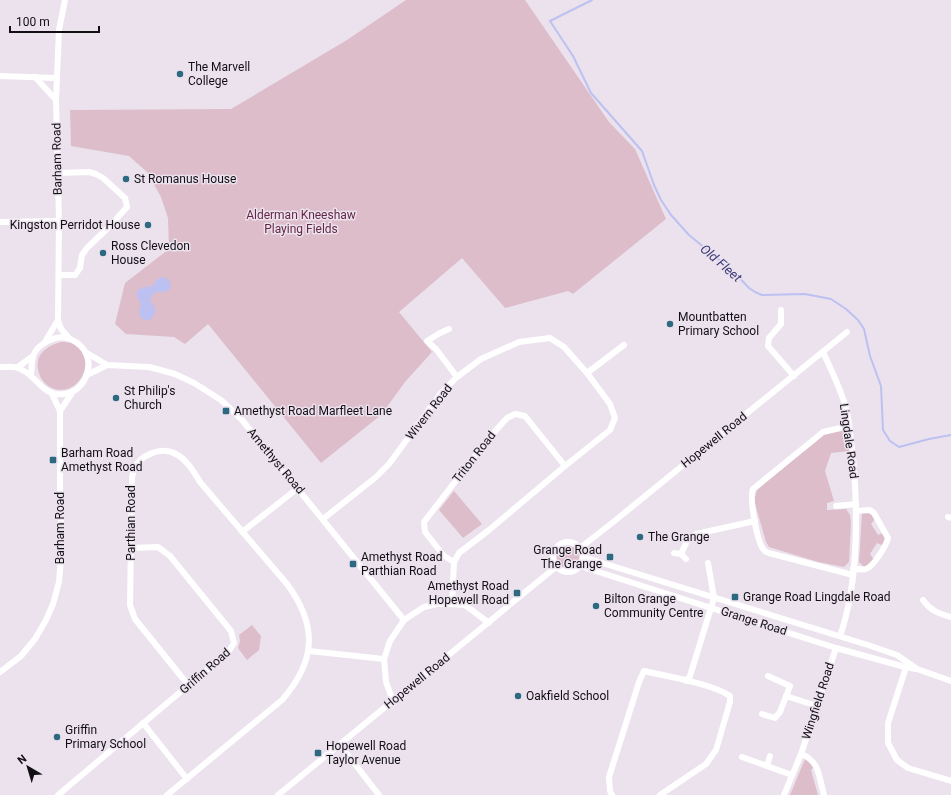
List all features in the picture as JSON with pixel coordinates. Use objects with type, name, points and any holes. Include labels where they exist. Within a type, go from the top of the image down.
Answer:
[{"type":"street","name":"Barham Road","points":[[45,342],[58,320],[59,221],[56,78],[59,30],[65,0]]},
{"type":"street","points":[[0,76],[56,78]]},
{"type":"street","points":[[35,77],[56,100]]},
{"type":"street","points":[[58,173],[88,172],[96,174],[125,198],[127,207],[87,248],[82,255],[80,268],[75,274],[59,275]]},
{"type":"street","points":[[0,222],[59,221]]},
{"type":"street","points":[[781,310],[781,324],[769,338],[768,346],[794,376]]},
{"type":"street","points":[[58,320],[61,329],[87,353],[89,364],[87,375],[82,384],[72,393],[60,411]]},
{"type":"street","points":[[449,329],[440,332],[427,341],[436,349],[457,377]]},
{"type":"street","name":"Hopewell Road","points":[[580,548],[847,332]]},
{"type":"street","points":[[18,367],[33,356],[45,342],[59,338],[69,338]]},
{"type":"street","name":"Wivern Road","points":[[323,519],[376,477],[389,464],[440,393],[457,377],[481,360],[518,342],[550,338],[564,347],[587,373],[610,404],[615,418],[610,430],[459,553],[454,562]]},
{"type":"street","points":[[587,373],[624,345]]},
{"type":"street","name":"Lingdale Road","points":[[823,352],[843,397],[849,426],[855,487],[856,511],[851,594],[845,622],[840,636]]},
{"type":"street","name":"Amethyst Road","points":[[87,353],[107,365],[123,367],[149,367],[174,374],[194,382],[221,400],[242,420],[404,620]]},
{"type":"street","points":[[31,375],[33,356]]},
{"type":"street","points":[[87,375],[107,365]]},
{"type":"street","points":[[0,367],[18,367],[31,375],[45,390],[52,394],[62,395],[72,393]]},
{"type":"street","name":"Barham Road","points":[[0,672],[21,656],[35,639],[53,604],[59,582],[62,545],[60,493],[60,411],[52,394]]},
{"type":"street","name":"Triton Road","points":[[454,562],[444,556],[425,532],[424,522],[488,439],[507,418],[515,414],[526,416],[565,466]]},
{"type":"street","points":[[849,426],[823,432],[753,489],[751,500],[760,542],[764,550],[769,553],[853,571],[865,570],[871,566],[887,545],[888,538],[874,513],[870,510],[856,511]]},
{"type":"street","name":"Parthian Road","points":[[167,795],[282,700],[296,683],[309,651],[309,642],[303,610],[297,597],[287,584],[200,482],[183,459],[177,454],[160,451],[151,453],[142,459],[134,470],[131,481],[130,605],[134,619],[189,686]]},
{"type":"street","points":[[242,532],[298,488]]},
{"type":"street","points":[[836,506],[856,504]]},
{"type":"street","points":[[681,554],[688,539],[696,534],[755,521]]},
{"type":"street","points":[[572,542],[580,548],[583,557],[580,566],[577,569],[568,572],[557,566],[553,558],[559,545],[572,542]]},
{"type":"street","name":"Griffin Road","points":[[58,795],[189,686],[229,651],[234,643],[234,637],[231,631],[170,556],[158,547],[131,548]]},
{"type":"street","points":[[674,553],[681,554],[686,559]]},
{"type":"street","name":"Grange Road","points":[[583,557],[897,655],[906,665]]},
{"type":"street","points":[[452,604],[454,562]]},
{"type":"street","name":"Grange Road","points":[[708,563],[714,598]]},
{"type":"street","name":"Hopewell Road","points":[[278,795],[557,566]]},
{"type":"street","name":"Grange Road","points":[[580,566],[836,648],[906,665]]},
{"type":"street","points":[[686,681],[690,676],[714,598]]},
{"type":"street","points":[[923,600],[928,607],[941,615],[951,617]]},
{"type":"street","points":[[393,701],[386,682],[384,659],[390,641],[404,620],[424,607],[437,604],[452,604],[465,605],[488,623]]},
{"type":"street","name":"Wingfield Road","points":[[784,795],[801,754],[836,648]]},
{"type":"street","points":[[309,651],[384,659]]},
{"type":"street","points":[[951,682],[906,665],[888,723],[888,743],[896,760],[908,768],[951,781]]},
{"type":"street","points":[[612,795],[610,791],[609,777],[639,682],[644,671],[686,681],[726,693],[730,696],[730,702],[716,750],[706,764],[660,795]]},
{"type":"street","points":[[762,714],[775,718],[780,712],[790,686],[768,676]]},
{"type":"street","points":[[786,696],[817,706]]},
{"type":"street","points":[[143,723],[187,779]]},
{"type":"street","points":[[340,745],[379,795]]},
{"type":"street","name":"Wingfield Road","points":[[801,754],[812,759],[816,764],[824,795]]},
{"type":"street","points":[[768,766],[770,756]]},
{"type":"street","points":[[742,757],[792,775]]},
{"type":"green space","name":"Alderman Kneeshaw Playing Fields","points":[[406,0],[525,0],[609,122],[635,149],[666,219],[573,294],[568,291],[505,308],[462,258],[399,312],[432,352],[405,382],[381,415],[321,463],[208,324],[185,344],[174,337],[126,334],[115,324],[125,283],[169,249],[168,218],[161,197],[147,172],[129,156],[71,146],[70,110],[231,109],[347,40]]},
{"type":"green space","points":[[61,342],[76,345],[82,351],[85,359],[83,375],[72,387],[64,390],[55,389],[49,386],[41,378],[38,371],[38,360],[40,355],[49,347]]},
{"type":"green space","points":[[848,428],[850,451],[831,453],[825,471],[834,501],[827,503],[827,510],[846,509],[850,515],[849,562],[844,567],[818,562],[769,547],[766,542],[754,500],[757,490],[824,434]]},
{"type":"green space","points":[[454,491],[482,524],[463,538],[439,510]]},
{"type":"green space","points":[[864,512],[872,514],[875,519],[871,524],[878,535],[883,533],[886,538],[884,546],[877,543],[870,554],[874,560],[866,567],[859,562],[862,514]]},
{"type":"green space","points":[[568,546],[576,549],[579,557],[576,565],[568,568],[560,565],[557,557],[560,549]]},
{"type":"green space","points":[[252,625],[261,636],[259,650],[247,660],[238,648],[240,641],[239,635]]},
{"type":"green space","points":[[805,759],[815,766],[811,770],[818,795],[790,795]]},
{"type":"water","points":[[163,277],[169,280],[171,287],[166,292],[156,292],[153,294],[150,301],[155,308],[155,314],[150,320],[141,318],[139,310],[141,304],[137,296],[137,291],[143,287],[150,287],[156,280]]},
{"type":"waterway","name":"Old Fleet","points":[[592,0],[550,21],[573,56],[591,93],[642,151],[654,185],[661,200],[671,215],[689,235],[733,271],[749,288],[755,292],[762,295],[805,294],[831,299],[846,309],[858,320],[864,329],[870,356],[881,386],[883,430],[890,441],[899,447],[951,435]]},
{"type":"place","name":"The Marvell College","points":[[180,74]]},
{"type":"place","name":"St Romanus House","points":[[126,179]]},
{"type":"place","name":"Kingston Perridot House","points":[[148,225]]},
{"type":"place","name":"Ross Clevedon House","points":[[103,253]]},
{"type":"place","name":"Mountbatten Primary School","points":[[670,324]]},
{"type":"place","name":"St Philip's Church","points":[[116,398]]},
{"type":"place","name":"Amethyst Road Marfleet Lane","points":[[226,411]]},
{"type":"place","name":"Barham Road Amethyst Road","points":[[53,460]]},
{"type":"place","name":"The Grange","points":[[640,537]]},
{"type":"place","name":"Grange Road The Grange","points":[[610,557]]},
{"type":"place","name":"Amethyst Road Parthian Road","points":[[353,564]]},
{"type":"place","name":"Amethyst Road Hopewell Road","points":[[517,593]]},
{"type":"place","name":"Grange Road Lingdale Road","points":[[735,597]]},
{"type":"place","name":"Bilton Grange Community Centre","points":[[596,606]]},
{"type":"place","name":"Oakfield School","points":[[518,696]]},
{"type":"place","name":"Griffin Primary School","points":[[57,737]]},
{"type":"place","name":"Hopewell Road Taylor Avenue","points":[[318,753]]}]
